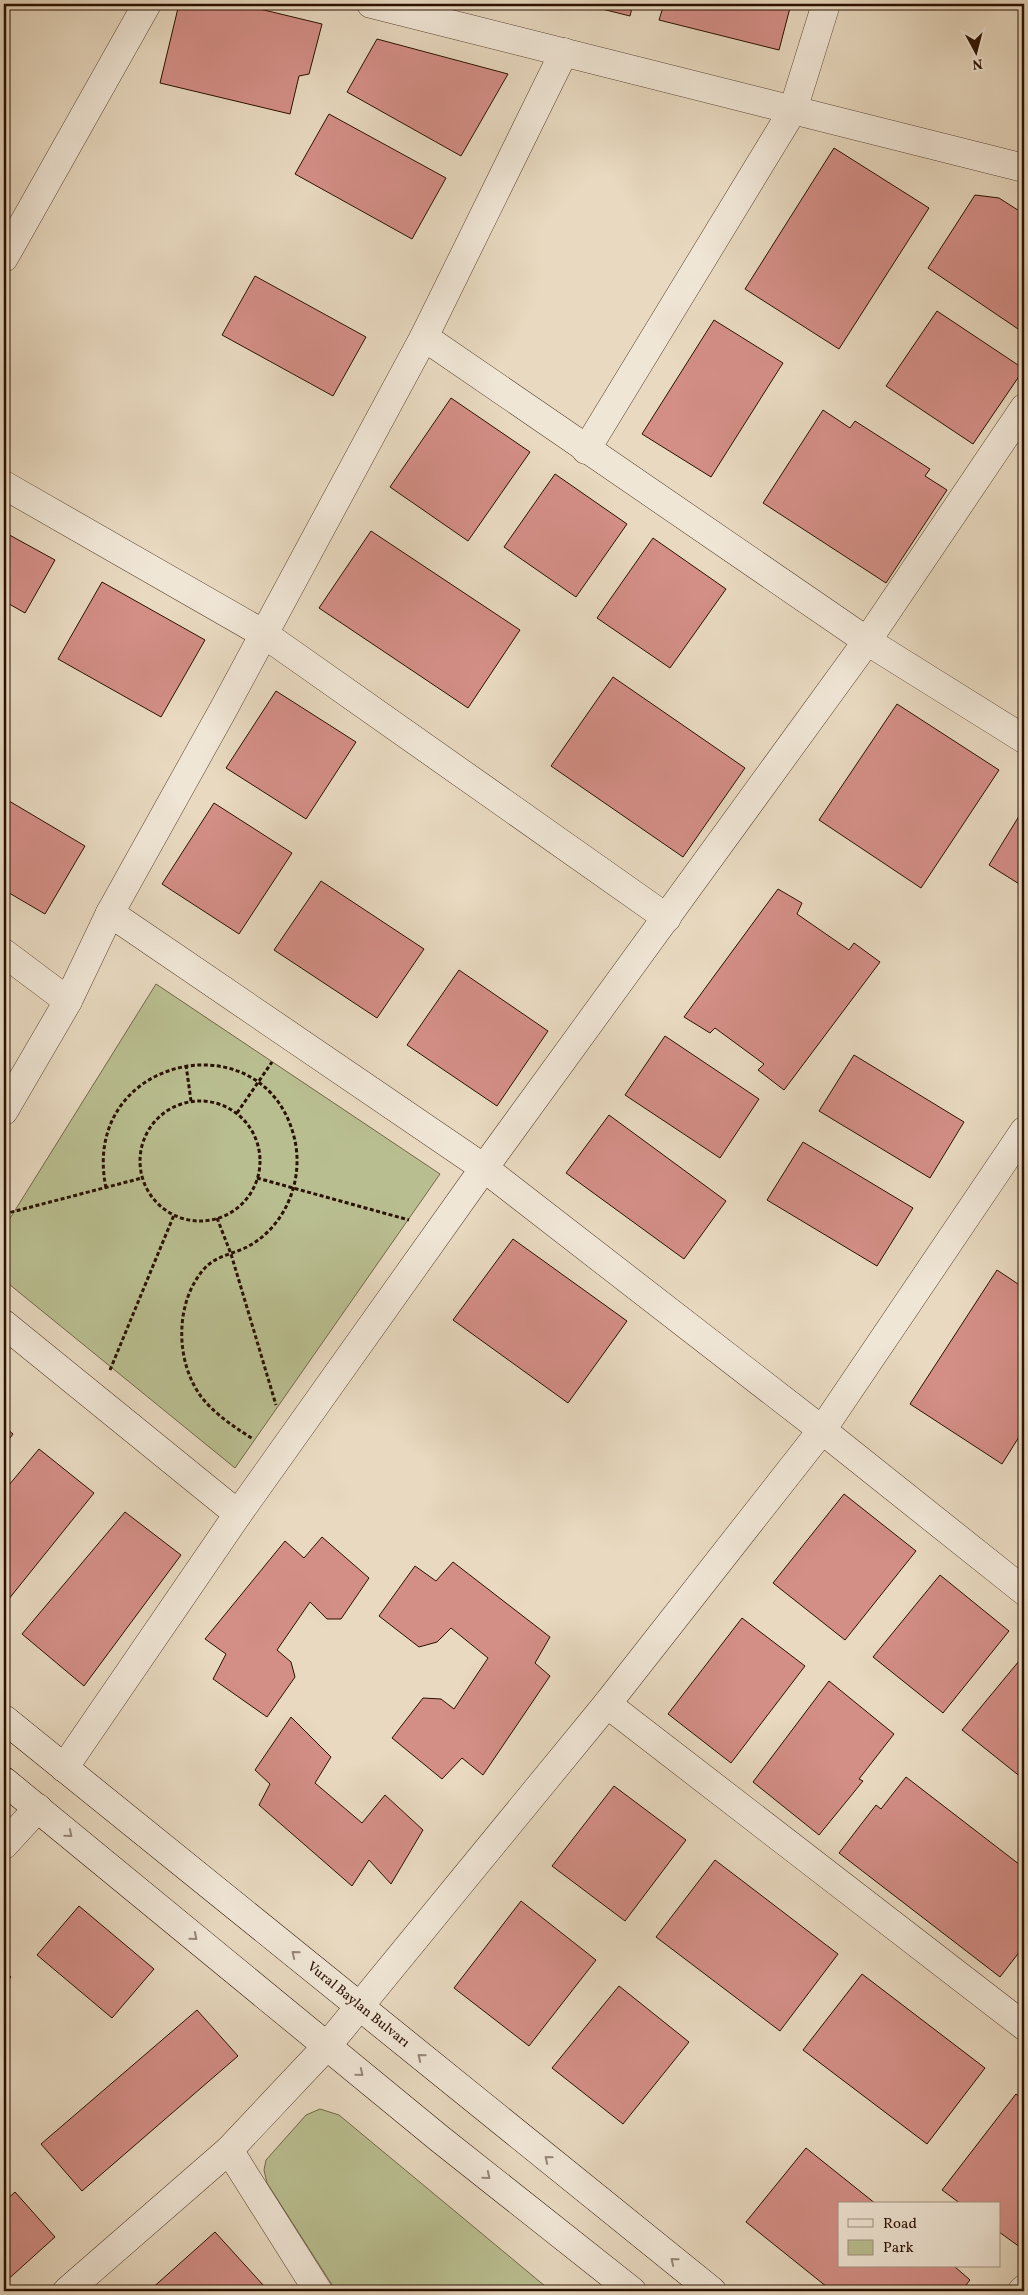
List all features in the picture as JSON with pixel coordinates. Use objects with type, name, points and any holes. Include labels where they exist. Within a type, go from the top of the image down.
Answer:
[{"type":"street","points":[[4,258],[147,4]]},
{"type":"street","points":[[371,4],[1024,168]]},
{"type":"street","points":[[586,450],[793,110],[826,4]]},
{"type":"street","points":[[4,1111],[68,1001],[110,913],[264,634],[424,337],[564,52]]},
{"type":"street","points":[[424,337],[586,450],[867,641],[1024,739]]},
{"type":"street","points":[[64,1768],[238,1514],[484,1168],[867,641],[1024,408]]},
{"type":"street","points":[[4,485],[264,634],[667,918]]},
{"type":"street","points":[[110,913],[484,1168],[822,1430],[1024,1591]]},
{"type":"street","points":[[4,953],[68,1001]]},
{"type":"street","points":[[67,2291],[229,2150],[327,2046],[607,1704],[822,1430],[1024,1131]]},
{"type":"street","points":[[4,1324],[238,1514]]},
{"type":"street","points":[[607,1704],[1024,2026]]},
{"type":"street","name":"Vural Baylan Bulvarı","points":[[4,1719],[712,2291]]},
{"type":"street","points":[[4,1781],[327,2046],[632,2291]]},
{"type":"street","points":[[4,1845],[38,1808]]},
{"type":"street","points":[[229,2150],[318,2291]]},
{"type":"path","points":[[237,1113],[290,1037]]},
{"type":"path","points":[[186,1065],[191,1101]]},
{"type":"path","points":[[106,1188],[102,1157],[104,1142],[116,1113],[126,1098],[140,1084],[154,1076],[186,1065],[209,1065],[228,1068],[258,1083],[277,1102],[294,1134],[297,1158],[297,1175],[284,1211],[265,1234],[249,1246],[215,1259],[204,1268],[190,1291],[184,1312],[185,1359],[192,1380],[203,1399],[230,1424],[284,1449]]},
{"type":"path","points":[[191,1101],[219,1104],[237,1113],[251,1129],[259,1147],[260,1168],[254,1187],[242,1204],[225,1216],[205,1221],[186,1219],[174,1215],[153,1200],[142,1178],[139,1164],[141,1144],[150,1127],[163,1113],[180,1104],[191,1101]]},
{"type":"path","points":[[4,1214],[142,1178]]},
{"type":"path","points":[[257,1178],[442,1228]]},
{"type":"path","points":[[98,1400],[174,1215]]},
{"type":"path","points":[[217,1218],[231,1254],[284,1449]]},
{"type":"green space","points":[[156,984],[440,1174],[235,1468],[4,1280],[4,1228]]},
{"type":"green space","points":[[320,2109],[339,2115],[551,2291],[336,2291],[267,2183],[264,2170],[266,2160],[306,2115]]},
{"type":"building","points":[[179,4],[239,4],[322,24],[309,74],[299,76],[290,114],[160,83]]},
{"type":"building","points":[[582,4],[633,4],[630,16]]},
{"type":"building","points":[[664,4],[791,4],[779,50],[659,20]]},
{"type":"building","points":[[377,39],[508,74],[461,156],[347,92]]},
{"type":"building","points":[[329,114],[446,178],[412,239],[295,174]]},
{"type":"building","points":[[834,148],[929,208],[839,349],[745,289]]},
{"type":"building","points":[[975,195],[999,198],[1024,214],[1024,333],[928,268]]},
{"type":"building","points":[[255,276],[366,337],[333,396],[222,335]]},
{"type":"building","points":[[937,311],[1024,369],[973,444],[886,386]]},
{"type":"building","points":[[714,320],[783,363],[711,477],[642,434]]},
{"type":"building","points":[[451,398],[530,452],[468,541],[390,487]]},
{"type":"building","points":[[823,410],[850,428],[855,421],[930,469],[925,476],[947,490],[886,583],[763,503]]},
{"type":"building","points":[[555,474],[627,524],[576,597],[504,547]]},
{"type":"building","points":[[371,531],[520,630],[468,708],[319,608]]},
{"type":"building","points":[[4,532],[55,560],[25,613],[4,601]]},
{"type":"building","points":[[653,538],[726,589],[670,668],[597,618]]},
{"type":"building","points":[[102,582],[205,640],[161,717],[58,659]]},
{"type":"building","points":[[613,677],[745,768],[683,857],[551,766]]},
{"type":"building","points":[[276,691],[356,742],[306,819],[226,768]]},
{"type":"building","points":[[897,704],[999,770],[921,888],[819,820]]},
{"type":"building","points":[[4,798],[85,846],[45,914],[4,890]]},
{"type":"building","points":[[214,803],[292,853],[239,934],[162,884]]},
{"type":"building","points":[[1024,808],[1024,887],[989,865]]},
{"type":"building","points":[[321,881],[424,949],[377,1018],[274,950]]},
{"type":"building","points":[[778,889],[802,903],[797,914],[849,950],[854,943],[880,962],[784,1090],[758,1070],[764,1064],[715,1028],[710,1033],[684,1017]]},
{"type":"building","points":[[459,970],[548,1031],[497,1106],[407,1045]]},
{"type":"building","points":[[665,1036],[759,1099],[720,1158],[625,1095]]},
{"type":"building","points":[[854,1055],[964,1122],[930,1178],[819,1111]]},
{"type":"building","points":[[609,1115],[726,1201],[684,1259],[566,1173]]},
{"type":"building","points":[[803,1142],[913,1208],[877,1266],[767,1200]]},
{"type":"building","points":[[513,1239],[627,1321],[568,1403],[453,1320]]},
{"type":"building","points":[[997,1270],[1024,1288],[1024,1429],[1002,1464],[910,1404]]},
{"type":"building","points":[[4,1426],[13,1434],[4,1446]]},
{"type":"building","points":[[39,1449],[94,1493],[4,1605],[4,1491]]},
{"type":"building","points":[[844,1494],[916,1551],[845,1640],[773,1583]]},
{"type":"building","points":[[125,1512],[181,1555],[84,1686],[22,1634]]},
{"type":"building","points":[[322,1537],[369,1578],[341,1619],[327,1619],[310,1602],[277,1650],[291,1662],[295,1677],[267,1717],[213,1679],[226,1654],[205,1639],[285,1541],[304,1558]]},
{"type":"building","points":[[453,1562],[550,1637],[535,1663],[550,1676],[483,1775],[462,1758],[442,1779],[392,1738],[423,1698],[441,1699],[454,1709],[488,1658],[451,1628],[437,1642],[419,1647],[379,1616],[415,1566],[436,1581]]},
{"type":"building","points":[[940,1575],[1009,1631],[943,1713],[873,1657]]},
{"type":"building","points":[[742,1618],[805,1666],[731,1763],[668,1714]]},
{"type":"building","points":[[1024,1655],[1024,1775],[1022,1778],[962,1730]]},
{"type":"building","points":[[829,1681],[894,1734],[859,1779],[863,1781],[819,1835],[753,1782]]},
{"type":"building","points":[[291,1717],[331,1757],[315,1783],[362,1823],[385,1795],[423,1830],[391,1884],[369,1860],[352,1886],[259,1805],[270,1784],[255,1770]]},
{"type":"building","points":[[906,1777],[1024,1868],[1024,1946],[1000,1977],[839,1853],[876,1805],[881,1809]]},
{"type":"building","points":[[614,1786],[686,1840],[625,1921],[552,1866]]},
{"type":"building","points":[[715,1860],[838,1954],[780,2031],[656,1937]]},
{"type":"building","points":[[521,1901],[596,1960],[529,2046],[454,1988]]},
{"type":"building","points":[[79,1906],[154,1969],[112,2018],[37,1955]]},
{"type":"building","points":[[4,1970],[11,1977],[4,1985]]},
{"type":"building","points":[[862,1974],[985,2068],[927,2144],[803,2050]]},
{"type":"building","points":[[1024,1983],[1024,1995],[1018,1990]]},
{"type":"building","points":[[619,1986],[689,2042],[623,2124],[552,2068]]},
{"type":"building","points":[[197,2010],[238,2056],[82,2191],[41,2144]]},
{"type":"building","points":[[1016,2094],[1024,2100],[1024,2250],[1000,2233],[1000,2202],[958,2202],[942,2190]]},
{"type":"building","points":[[806,2148],[874,2202],[838,2202],[838,2268],[956,2268],[970,2280],[961,2291],[832,2291],[746,2222]]},
{"type":"building","points":[[15,2192],[55,2237],[4,2283],[4,2202]]},
{"type":"building","points":[[215,2232],[264,2286],[258,2291],[149,2291]]}]
